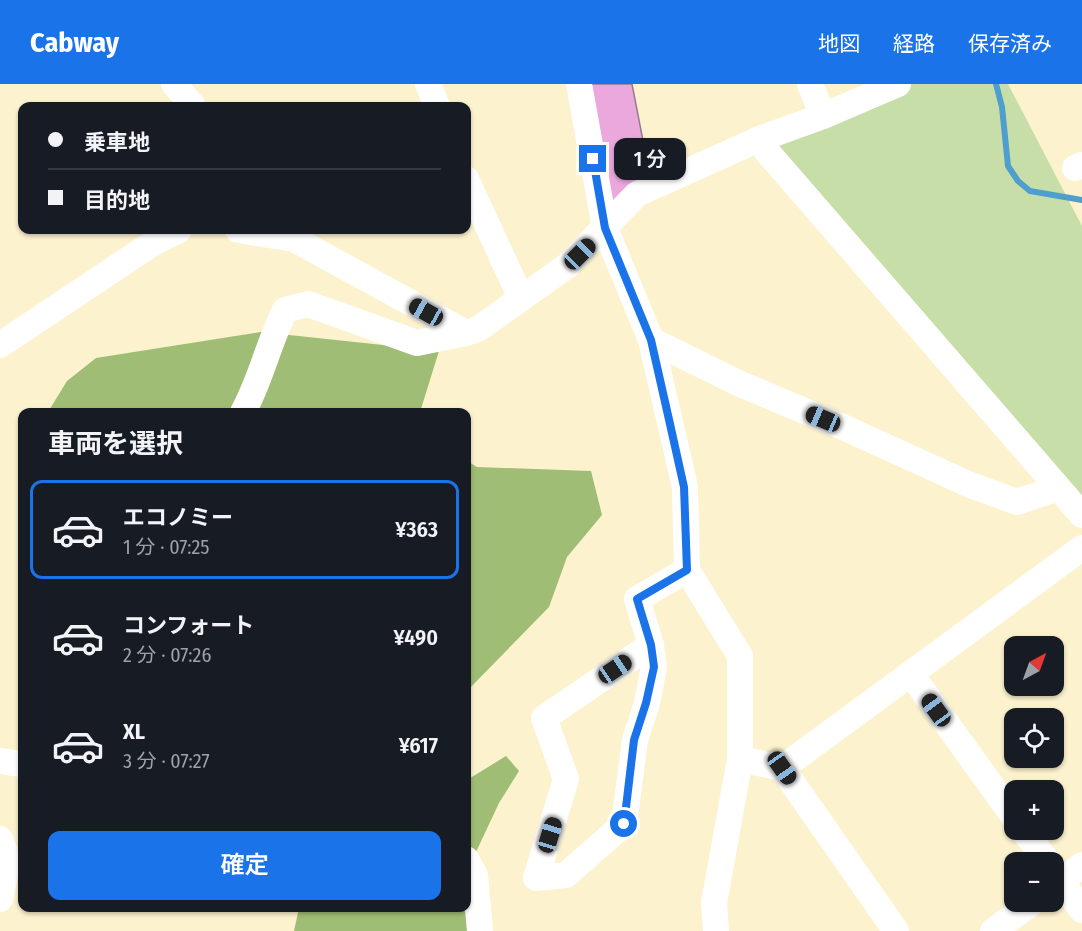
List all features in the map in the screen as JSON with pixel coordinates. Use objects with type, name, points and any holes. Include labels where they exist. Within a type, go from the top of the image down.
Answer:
[{"type":"street","points":[[174,84],[190,102]]},
{"type":"street","points":[[428,84],[435,102]]},
{"type":"street","points":[[579,84],[605,228],[651,340],[684,487],[687,570],[740,656],[740,759],[714,903],[716,931]]},
{"type":"street","points":[[810,84],[823,116]]},
{"type":"street","points":[[245,408],[255,389],[285,310],[308,304],[417,343],[478,329],[567,266],[637,194],[757,140],[823,116],[898,84]]},
{"type":"street","points":[[757,140],[1082,515]]},
{"type":"street","points":[[471,190],[521,298]]},
{"type":"street","points":[[0,345],[153,243],[171,234]]},
{"type":"street","points":[[293,234],[466,333]]},
{"type":"street","points":[[651,340],[738,383],[968,484],[1017,502],[1058,488]]},
{"type":"street","points":[[782,768],[1082,548]]},
{"type":"street","points":[[651,645],[544,718],[566,779],[536,878],[566,875],[624,824],[634,740],[654,667],[651,645],[637,599],[687,570]]},
{"type":"street","points":[[911,674],[1004,803]]},
{"type":"street","points":[[740,759],[782,768],[896,931]]},
{"type":"street","points":[[0,761],[18,763]]},
{"type":"street","points":[[0,899],[10,852]]},
{"type":"street","points":[[1064,871],[1082,865]]},
{"type":"street","points":[[471,868],[475,875],[480,931]]},
{"type":"street","points":[[1064,888],[1082,910]]},
{"type":"street","points":[[993,931],[1019,912]]},
{"type":"green space","points":[[889,84],[1008,84],[1082,226],[1082,515],[757,140]]},
{"type":"green space","points":[[261,332],[439,351],[421,408],[50,408],[67,381],[96,358]]},
{"type":"green space","points":[[471,463],[477,467],[591,471],[602,515],[567,557],[549,607],[471,687]]},
{"type":"green space","points":[[506,756],[519,771],[499,803],[471,862],[471,778]]},
{"type":"green space","points":[[298,912],[465,912],[476,931],[294,931]]},
{"type":"building","points":[[579,84],[632,84],[652,187],[601,205]]},
{"type":"waterway","points":[[996,84],[1002,107],[1008,166],[1018,181],[1030,191],[1082,200]]},
{"type":"route","points":[[593,159],[605,228],[651,340],[684,487],[687,570],[637,599],[651,645],[654,667],[634,740],[624,824]]}]
